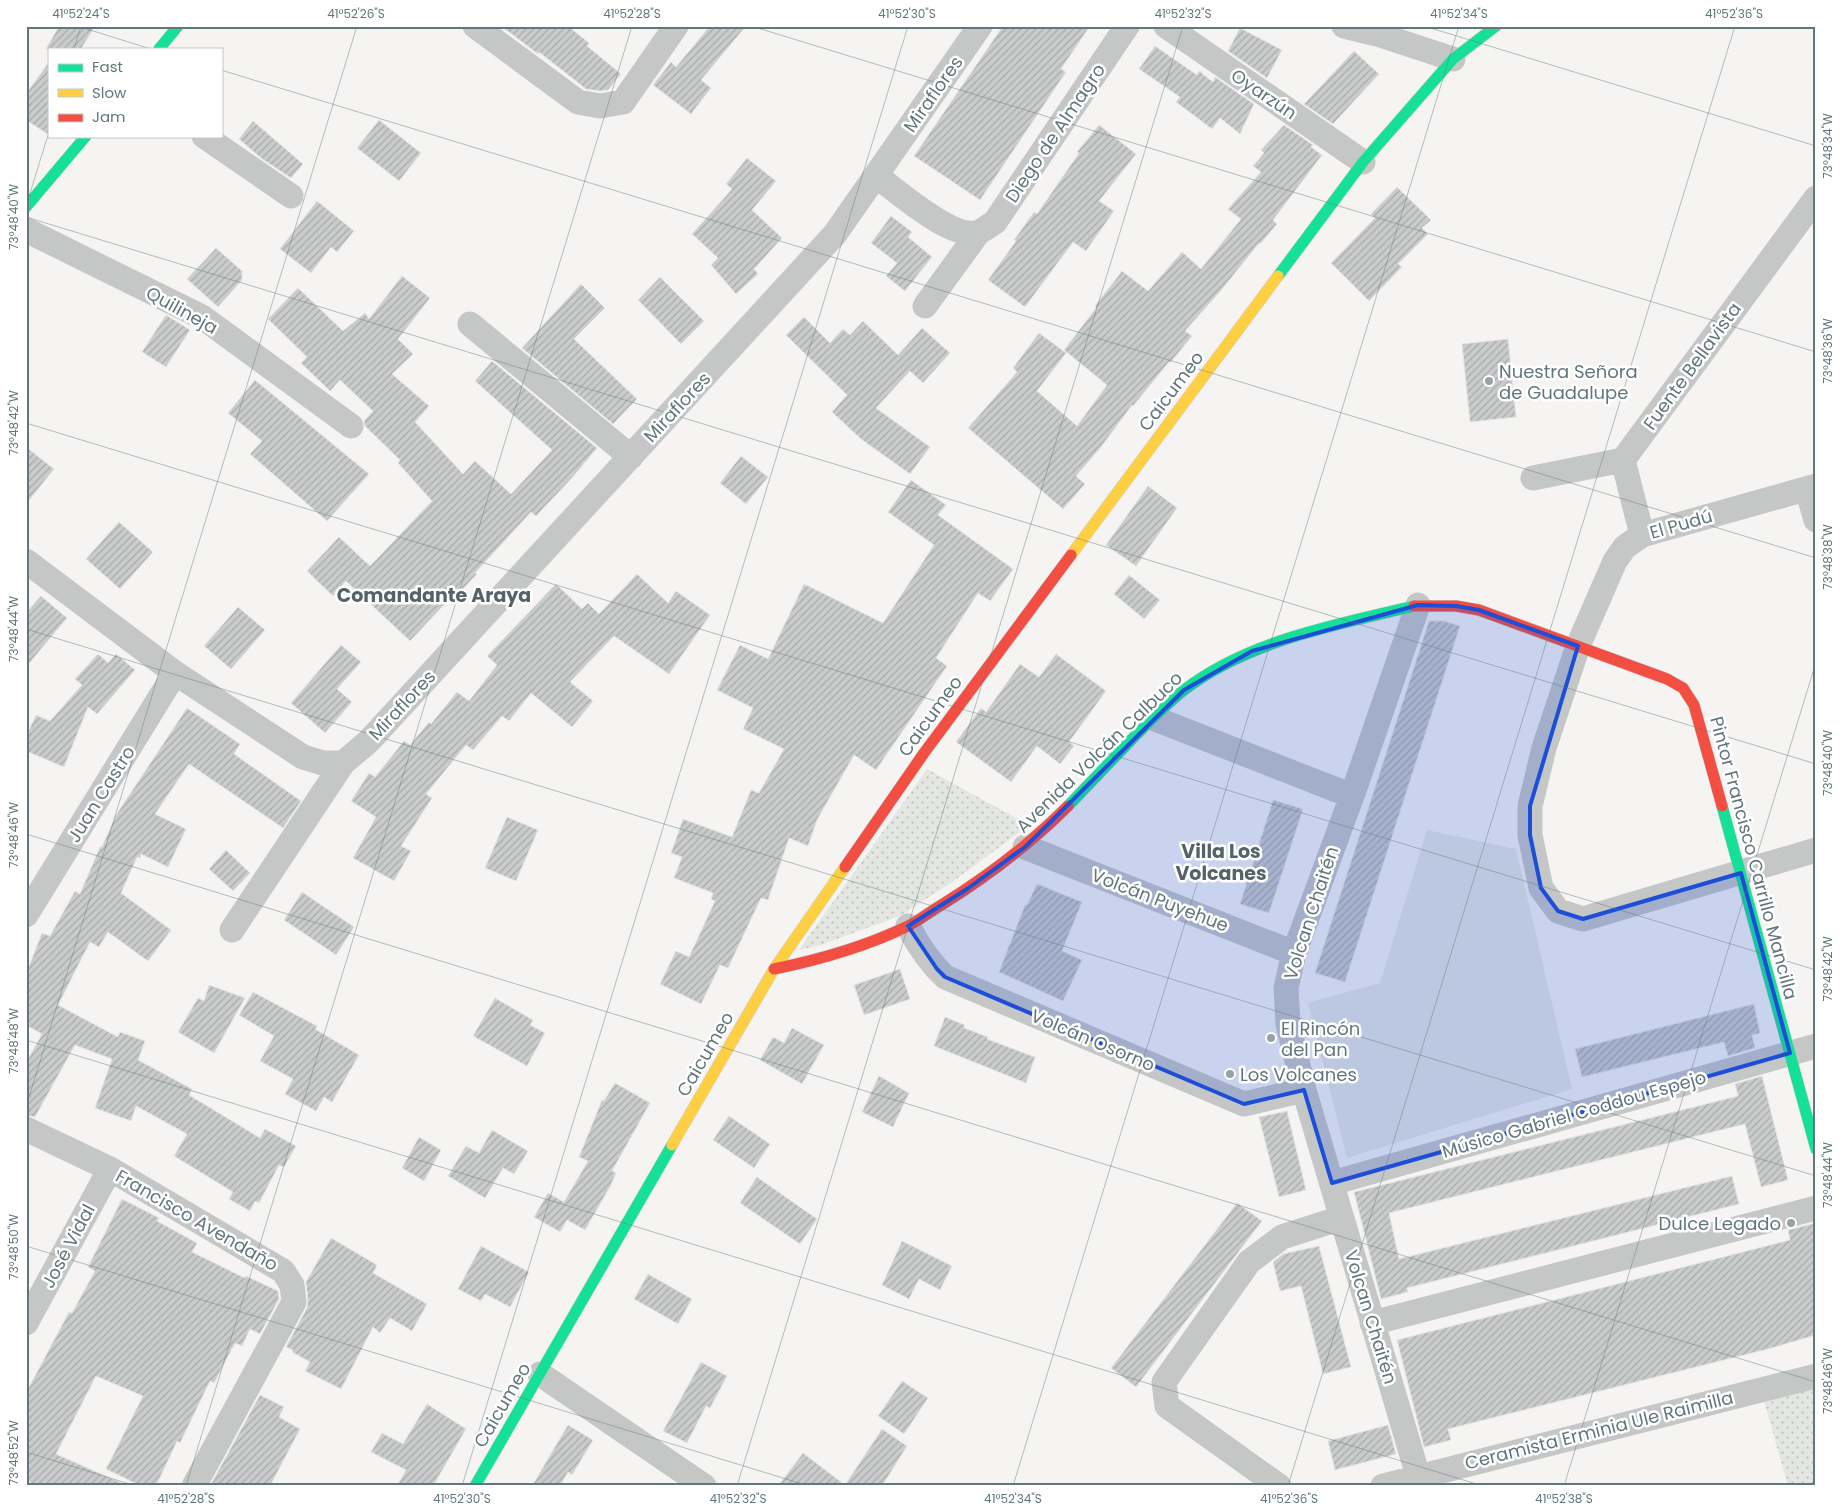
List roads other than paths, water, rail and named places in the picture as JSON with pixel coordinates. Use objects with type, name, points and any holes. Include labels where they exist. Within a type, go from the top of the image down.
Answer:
[{"type":"street","points":[[160,48],[178,26]]},
{"type":"street","points":[[475,26],[578,102],[600,106],[623,102],[676,26]]},
{"type":"street","name":"Miraflores","points":[[232,930],[343,763],[369,741],[835,234],[980,26]]},
{"type":"street","name":"Diego de Almagro","points":[[925,306],[978,233],[995,222],[1127,26]]},
{"type":"street","name":"Oyarzún","points":[[1166,26],[1363,162]]},
{"type":"street","points":[[1344,26],[1377,34],[1454,59]]},
{"type":"street","name":"Caicumeo","points":[[475,1486],[774,969],[924,753],[1363,162],[1454,59],[1496,26]]},
{"type":"street","points":[[26,207],[84,138]]},
{"type":"street","points":[[207,138],[291,196]]},
{"type":"street","points":[[877,176],[934,220],[961,231],[978,233]]},
{"type":"street","name":"Fuente Bellavista","points":[[1624,460],[1816,198]]},
{"type":"street","name":"Quilineja","points":[[26,230],[202,317],[351,426]]},
{"type":"street","points":[[470,324],[631,457]]},
{"type":"street","points":[[1534,478],[1624,460],[1642,535]]},
{"type":"street","points":[[1811,488],[1816,520]]},
{"type":"street","name":"El Pudú","points":[[1811,488],[1642,535],[1626,547],[1615,561],[1578,646],[1544,748],[1530,806],[1530,835],[1541,888],[1558,911],[1583,919],[1816,850]]},
{"type":"street","points":[[26,560],[175,673],[302,757],[323,763],[343,763]]},
{"type":"street","name":"Avenida Volcán Calbuco","points":[[774,969],[798,964],[866,943],[908,926],[967,890],[1025,847],[1051,824],[1153,718],[1184,690],[1219,668],[1252,651],[1317,630],[1418,605],[1456,606],[1479,610],[1578,646]]},
{"type":"street","name":"Volcan Chaitén","points":[[1418,605],[1352,796],[1294,953],[1286,988],[1288,1024],[1304,1090],[1420,1481]]},
{"type":"street","name":"Pintor Francisco Carrillo Mancilla","points":[[1578,646],[1660,676],[1683,688],[1694,705],[1816,1149]]},
{"type":"street","name":"Juan Castro","points":[[26,915],[175,673]]},
{"type":"street","points":[[1153,718],[1352,796]]},
{"type":"street","name":"Volcán Puyehue","points":[[1025,847],[1294,953]]},
{"type":"street","name":"Volcán Osorno","points":[[908,926],[922,951],[946,977],[1244,1104],[1304,1090]]},
{"type":"street","name":"Músico Gabriel Coddou Espejo","points":[[1332,1183],[1816,1046]]},
{"type":"street","name":"Francisco Avendaño","points":[[26,1129],[110,1169],[283,1271],[292,1286],[294,1302],[194,1486]]},
{"type":"street","name":"José Vidal","points":[[26,1323],[110,1169]]},
{"type":"street","points":[[1372,1323],[1816,1208]]},
{"type":"street","points":[[1279,1486],[1167,1406],[1164,1382],[1249,1262],[1282,1237],[1341,1218]]},
{"type":"street","points":[[540,1374],[704,1486]]},
{"type":"street","name":"Ceramista Erminia Ule Raimilla","points":[[1383,1486],[1420,1481],[1816,1376]]},
{"type":"place","name":"Nuestra Señora de Guadalupe","points":[[1489,381]]},
{"type":"place","name":"El Rincón del Pan","points":[[1271,1038]]},
{"type":"place","name":"Los Volcanes","points":[[1230,1074]]},
{"type":"place","name":"Dulce Legado","points":[[1791,1223]]},
{"type":"district","name":"Comandante Araya","points":[[434,595]]},
{"type":"district","name":"Villa Los Volcanes","points":[[1221,862]]}]
